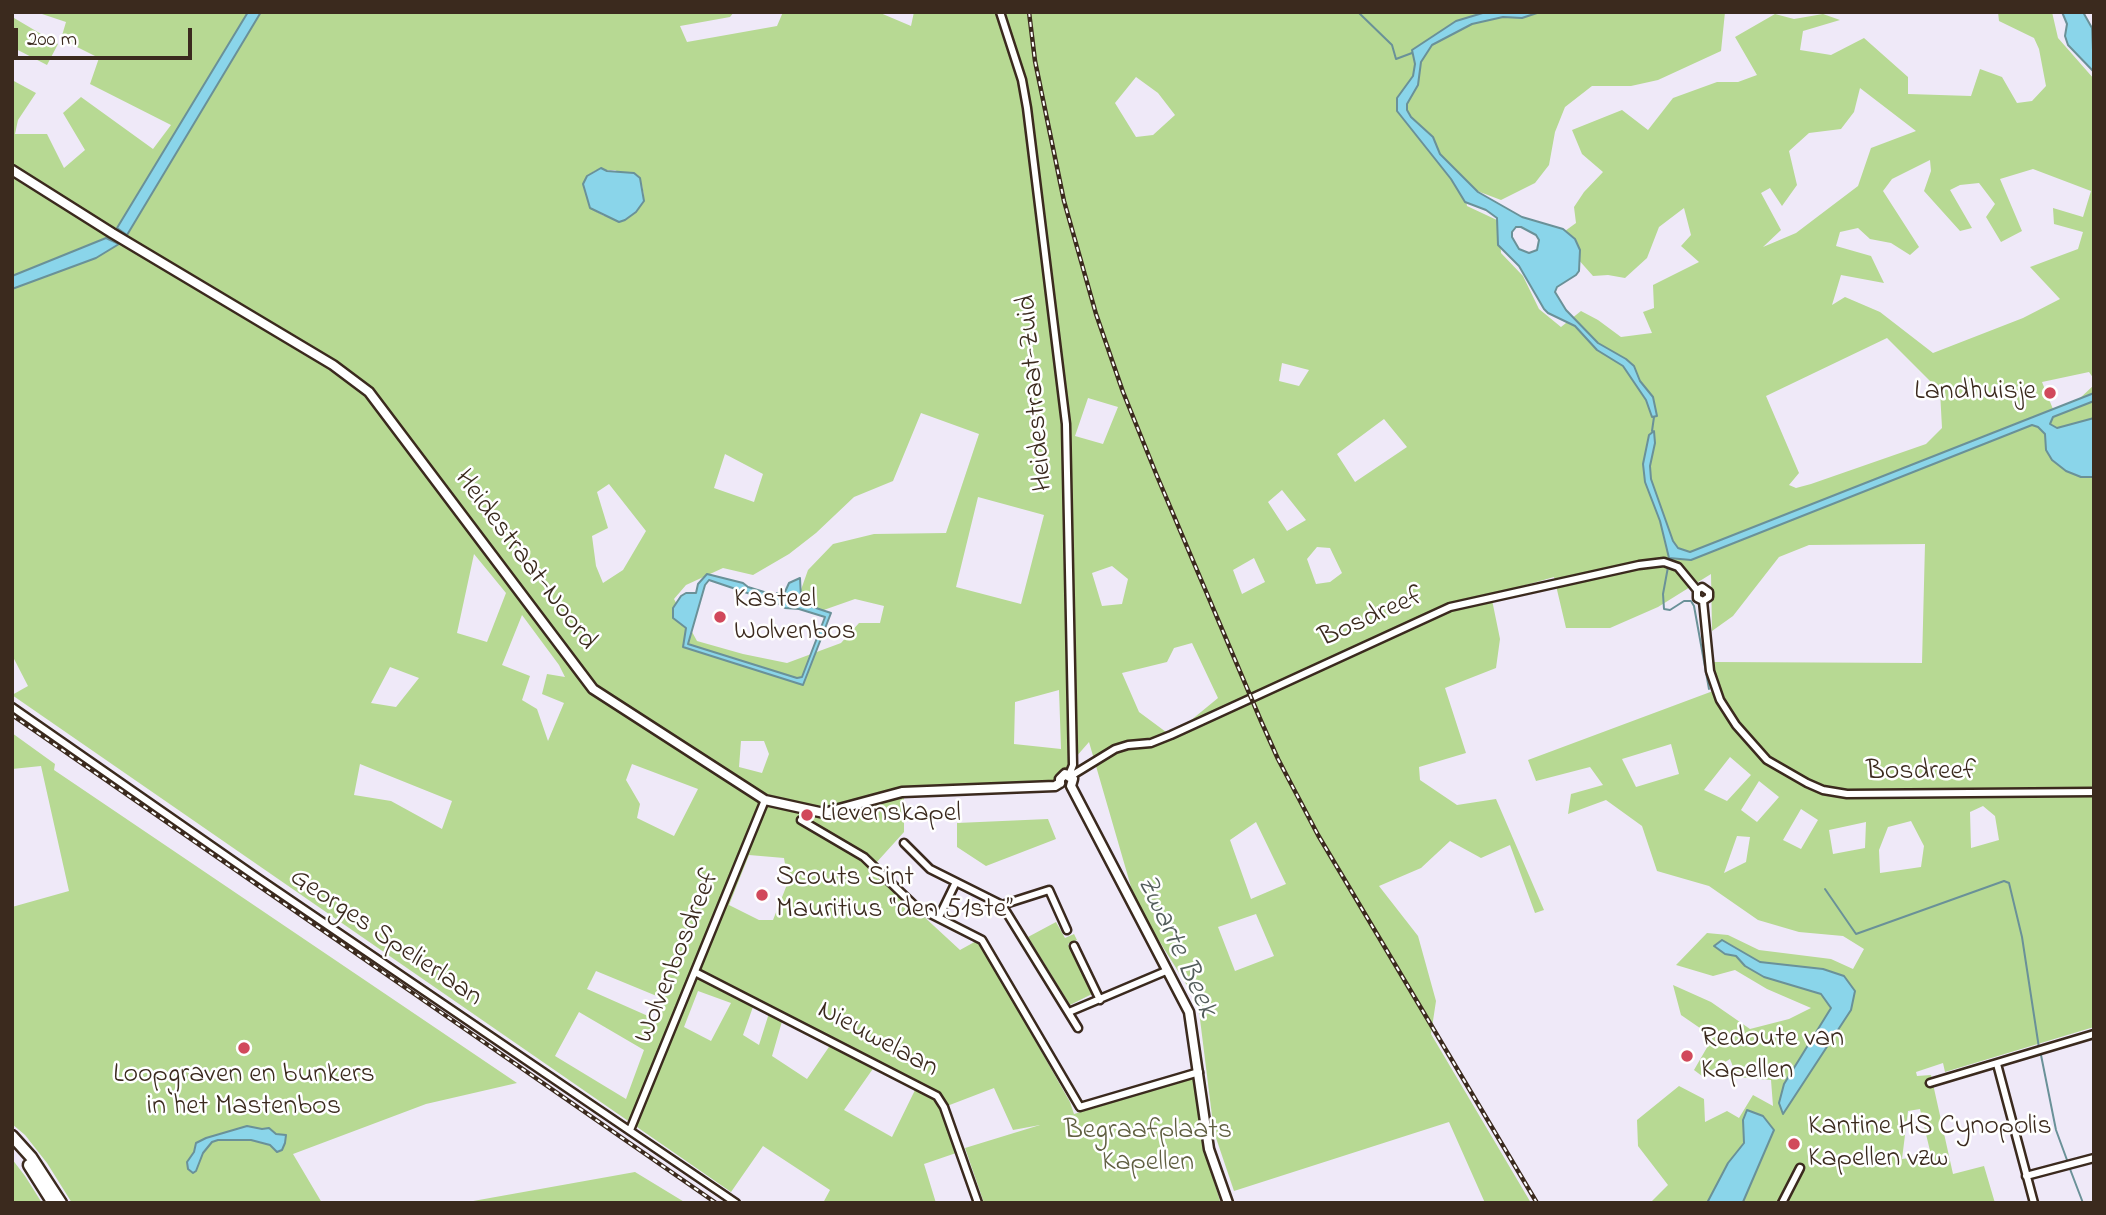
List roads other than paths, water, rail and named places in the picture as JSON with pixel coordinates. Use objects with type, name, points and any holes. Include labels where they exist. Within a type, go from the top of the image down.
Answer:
[{"type":"main road","points":[[12,1136],[31,1157],[61,1203]]},
{"type":"main road","points":[[12,1142],[53,1203]]},
{"type":"street","name":"Heidestraat-Zuid","points":[[1000,12],[1022,80],[1027,108],[1066,424],[1073,765],[1070,775]]},
{"type":"street","name":"Heidestraat-Noord","points":[[12,170],[333,365],[369,392],[593,690],[765,800],[824,813],[902,792],[1055,786],[1060,783]]},
{"type":"street","name":"Bosdreef","points":[[1070,775],[1115,749],[1164,738],[1462,603],[1664,562],[1676,566],[1697,590],[1698,598],[1703,601]]},
{"type":"street","name":"Bosdreef","points":[[1697,590],[1702,587],[1709,592],[1709,597],[1703,601]]},
{"type":"street","name":"Bosdreef","points":[[1703,601],[1710,671],[1720,700],[1755,748],[1768,760],[1807,783],[1824,790],[1847,794],[2094,792]]},
{"type":"street","name":"Georges Spelierlaan","points":[[12,707],[736,1203]]},
{"type":"street","points":[[1071,786],[1065,788],[1060,783],[1062,776],[1070,775],[1073,779],[1071,786],[1189,1012],[1209,1149],[1228,1203]]},
{"type":"street","name":"Wolvenbosdreef","points":[[630,1130],[765,800]]},
{"type":"street","points":[[801,820],[864,857],[915,906],[982,940],[1080,1107],[1199,1072]]},
{"type":"street","points":[[904,843],[930,869],[1002,905],[1078,1028]]},
{"type":"street","points":[[939,916],[956,882]]},
{"type":"street","points":[[1002,905],[1049,890],[1068,930]]},
{"type":"street","points":[[1074,946],[1100,1000]]},
{"type":"street","points":[[1069,1012],[1166,971]]},
{"type":"street","name":"Nieuwelaan","points":[[695,972],[937,1096],[944,1107],[978,1203]]},
{"type":"street","points":[[1930,1083],[2094,1034]]},
{"type":"street","points":[[1997,1064],[2034,1203]]},
{"type":"street","points":[[2026,1176],[2094,1158]]},
{"type":"street","points":[[1782,1203],[1800,1168]]},
{"type":"water","points":[[248,12],[261,12],[127,235],[117,228]]},
{"type":"water","points":[[1486,12],[1540,12],[1522,18],[1503,17],[1472,24],[1432,45],[1421,62],[1418,85],[1407,104],[1407,110],[1433,137],[1440,154],[1478,192],[1522,217],[1563,229],[1575,239],[1580,250],[1579,271],[1557,287],[1555,292],[1566,310],[1598,343],[1634,366],[1640,381],[1653,397],[1657,416],[1652,417],[1646,400],[1623,366],[1597,350],[1575,326],[1544,309],[1519,266],[1498,245],[1497,218],[1486,210],[1465,202],[1451,179],[1397,111],[1397,98],[1413,76],[1415,64],[1412,50],[1456,21]],"holes":[[[1516,227],[1536,235],[1539,240],[1537,250],[1529,253],[1519,249],[1512,232]]]},
{"type":"water","points":[[2062,12],[2083,12],[2092,28],[2094,72],[2068,45],[2065,36],[2067,24]]},
{"type":"water","points":[[601,168],[634,173],[640,178],[644,201],[636,212],[625,220],[619,222],[590,208],[583,184],[587,176]]},
{"type":"water","points":[[106,238],[119,244],[96,258],[12,289],[12,276]]},
{"type":"water","points":[[2094,393],[2094,401],[2053,417],[2050,424],[2057,428],[2094,418],[2094,477],[2081,477],[2066,471],[2052,460],[2046,450],[2045,434],[2032,425],[1691,560],[1669,558],[1660,521],[1645,482],[1643,464],[1649,435],[1654,431],[1651,479],[1673,541],[1678,548],[1690,552]]},
{"type":"water","points":[[707,574],[743,583],[777,596],[777,593],[784,594],[789,583],[800,578],[801,598],[795,601],[831,613],[803,685],[683,647],[686,628],[673,618],[673,608],[681,596],[696,593],[698,584]],"holes":[[[709,580],[785,608],[825,617],[802,677],[797,678],[688,644],[705,585]]]},
{"type":"water","points":[[1722,940],[1760,962],[1823,969],[1844,976],[1855,991],[1851,1010],[1783,1114],[1779,1103],[1784,1084],[1831,1008],[1821,994],[1764,977],[1745,966],[1736,956],[1725,954],[1714,946]]},
{"type":"water","points":[[1747,1110],[1763,1116],[1774,1130],[1743,1202],[1707,1203],[1728,1163],[1744,1143],[1743,1120]]},
{"type":"water","points":[[247,1126],[269,1128],[276,1134],[286,1135],[282,1150],[277,1152],[270,1145],[251,1140],[218,1140],[212,1142],[203,1153],[196,1171],[193,1173],[188,1169],[187,1162],[196,1143]]},
{"type":"waterway","points":[[1358,12],[1392,45],[1396,59],[1412,53]]},
{"type":"waterway","points":[[1652,431],[1654,417]]},
{"type":"waterway","points":[[1668,567],[1663,594],[1664,609],[1670,610],[1684,601],[1691,601],[1694,606],[1709,689]]},
{"type":"waterway","points":[[1825,889],[1856,934],[2004,881],[2009,883],[2022,937],[2039,1048]]},
{"type":"waterway","name":"Zwarte Beek","points":[[1199,1054],[1203,1083]]},
{"type":"waterway","points":[[2041,1055],[2056,1130],[2067,1160]]},
{"type":"waterway","points":[[2070,1169],[2083,1203]]},
{"type":"railway","points":[[1029,12],[1035,61],[1064,201],[1096,314],[1123,392],[1157,476],[1261,721],[1318,835],[1537,1203]]},
{"type":"railway","points":[[12,715],[716,1203]]},
{"type":"place","name":"Landhuisje","points":[[2050,393]]},
{"type":"place","name":"Kasteel Wolvenbos","points":[[720,617]]},
{"type":"place","name":"Lievenskapel","points":[[807,815]]},
{"type":"place","name":"Scouts Sint Mauritius “den 51ste”","points":[[762,895]]},
{"type":"place","name":"Loopgraven en bunkers in het Mastenbos","points":[[244,1048]]},
{"type":"place","name":"Redoute van Kapellen","points":[[1687,1056]]},
{"type":"place","name":"Kantine HS Cynopolis Kapellen vzw","points":[[1794,1144]]},
{"type":"park label","name":"Begraafplaats Kapellen","points":[[1148,1148]]}]
